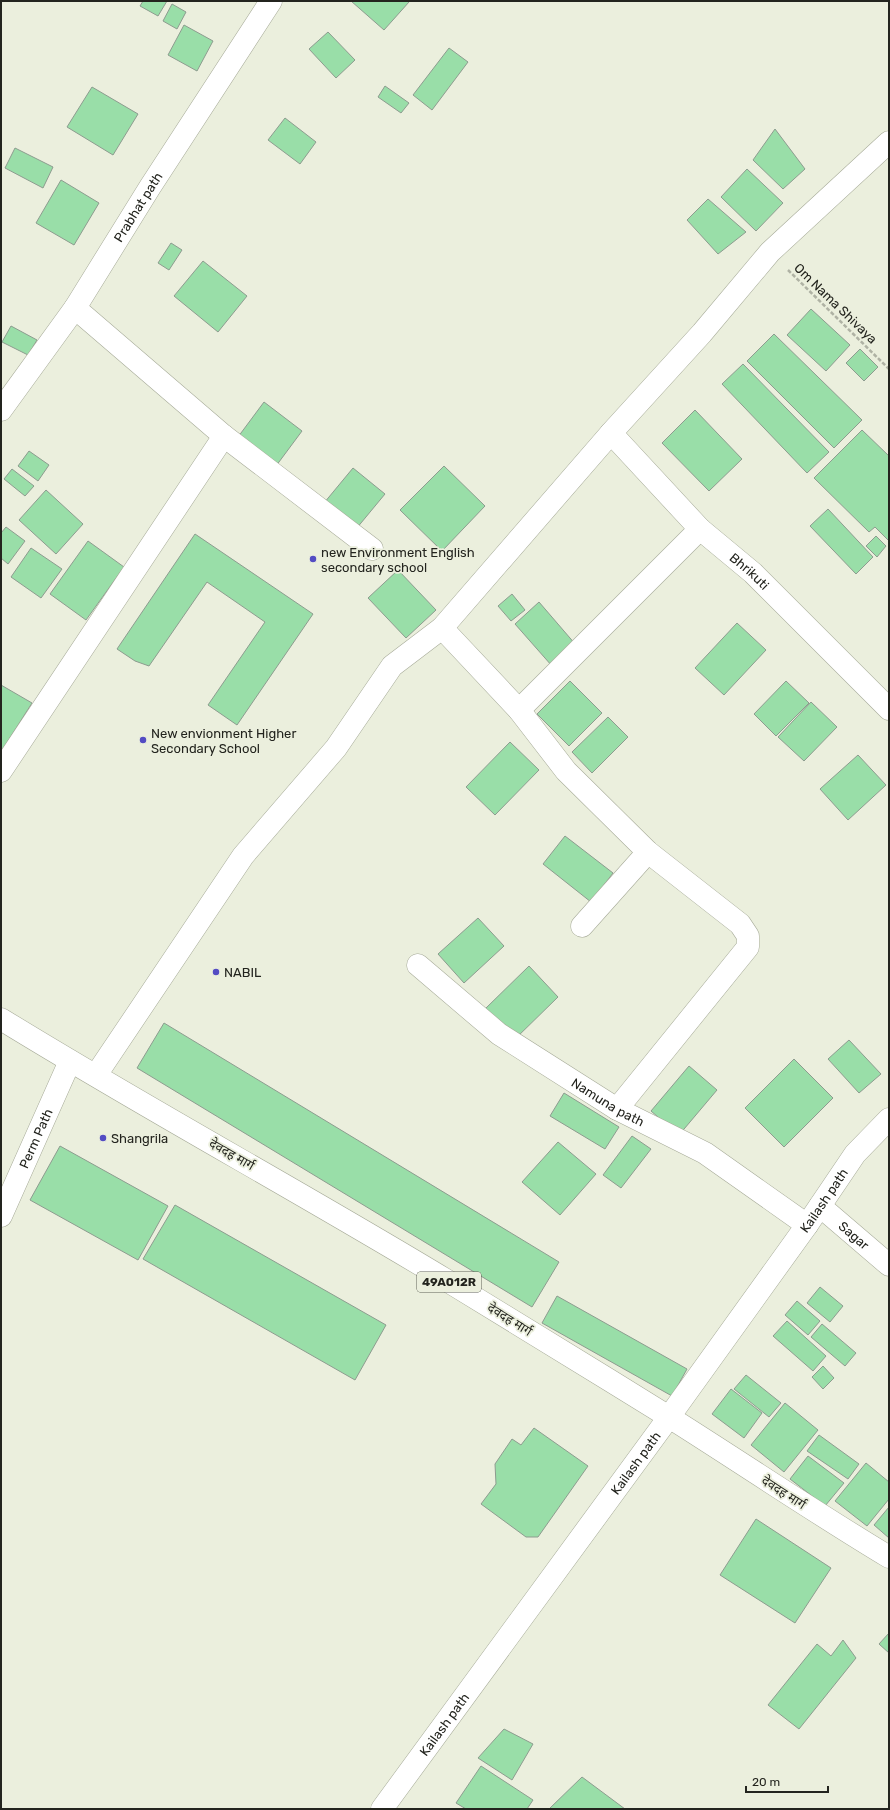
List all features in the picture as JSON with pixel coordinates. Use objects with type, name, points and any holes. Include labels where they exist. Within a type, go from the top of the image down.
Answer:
[{"type":"street","name":"Prabhat path","points":[[1,410],[75,308],[150,187],[271,1]]},
{"type":"street","points":[[96,1075],[242,856],[336,748],[392,666],[442,628],[611,433],[702,333],[770,252],[889,142]]},
{"type":"street","points":[[75,308],[224,436],[372,549]]},
{"type":"street","name":"Bhrikuti","points":[[611,433],[700,529],[753,573],[889,709]]},
{"type":"street","points":[[1,771],[224,436]]},
{"type":"street","points":[[519,710],[700,529]]},
{"type":"street","points":[[442,628],[519,710],[566,771],[648,852],[740,924],[748,936],[748,947],[617,1109]]},
{"type":"street","points":[[582,926],[648,852]]},
{"type":"street","name":"Namuna path","points":[[418,965],[499,1034],[617,1109],[705,1153],[807,1225]]},
{"type":"street","name":"देवदह मार्ग","points":[[1,1018],[70,1061],[445,1279],[669,1417],[836,1526],[889,1557]]},
{"type":"street","name":"Perm Path","points":[[1,1216],[70,1061]]},
{"type":"street","name":"Kailash path","points":[[382,1809],[669,1417],[807,1225],[855,1154],[889,1119]]},
{"type":"street","name":"Sagar","points":[[820,1206],[889,1265]]},
{"type":"path","name":"Om Nama Shivaya","points":[[770,252],[889,369]]},
{"type":"building","points":[[143,1],[167,1],[158,16],[140,6]]},
{"type":"building","points":[[351,1],[408,1],[409,2],[384,30]]},
{"type":"building","points":[[172,4],[186,12],[177,29],[163,21]]},
{"type":"building","points":[[184,25],[213,41],[197,71],[168,55]]},
{"type":"building","points":[[328,32],[355,60],[336,78],[309,49]]},
{"type":"building","points":[[449,48],[468,62],[432,110],[413,95]]},
{"type":"building","points":[[385,86],[409,103],[401,113],[378,97]]},
{"type":"building","points":[[92,87],[138,114],[113,155],[67,127]]},
{"type":"building","points":[[285,118],[316,142],[300,164],[268,140]]},
{"type":"building","points":[[775,129],[805,169],[783,189],[753,160]]},
{"type":"building","points":[[15,148],[53,167],[43,188],[5,168]]},
{"type":"building","points":[[747,169],[783,203],[756,231],[721,197]]},
{"type":"building","points":[[61,180],[99,203],[74,245],[36,223]]},
{"type":"building","points":[[708,199],[746,232],[718,254],[687,220]]},
{"type":"building","points":[[171,243],[182,250],[169,270],[158,263]]},
{"type":"building","points":[[203,261],[247,296],[218,332],[174,296]]},
{"type":"building","points":[[811,309],[850,345],[826,371],[787,335]]},
{"type":"building","points":[[11,326],[37,340],[28,355],[2,342]]},
{"type":"building","points":[[774,334],[862,420],[834,448],[747,361]]},
{"type":"building","points":[[860,349],[878,367],[864,381],[846,363]]},
{"type":"building","points":[[743,364],[829,452],[807,473],[722,384]]},
{"type":"building","points":[[264,402],[302,431],[276,466],[238,437]]},
{"type":"building","points":[[695,410],[742,459],[709,491],[662,443]]},
{"type":"building","points":[[862,430],[889,456],[889,541],[875,527],[869,532],[814,478]]},
{"type":"building","points":[[29,451],[49,465],[38,481],[18,466]]},
{"type":"building","points":[[444,466],[485,506],[442,551],[400,510]]},
{"type":"building","points":[[353,468],[385,494],[356,529],[324,503]]},
{"type":"building","points":[[12,469],[34,486],[25,496],[4,479]]},
{"type":"building","points":[[46,490],[83,524],[56,554],[19,520]]},
{"type":"building","points":[[828,509],[873,557],[856,574],[810,526]]},
{"type":"building","points":[[6,527],[25,541],[8,564],[1,558],[1,533]]},
{"type":"building","points":[[195,534],[313,614],[237,725],[208,705],[265,622],[207,582],[149,666],[135,661],[117,649]]},
{"type":"building","points":[[876,536],[886,546],[877,557],[866,546]]},
{"type":"building","points":[[88,541],[124,567],[86,620],[50,594]]},
{"type":"building","points":[[31,548],[62,569],[41,598],[11,577]]},
{"type":"building","points":[[398,570],[436,610],[406,638],[368,598]]},
{"type":"building","points":[[512,594],[525,610],[511,621],[498,606]]},
{"type":"building","points":[[539,602],[576,645],[552,666],[515,624]]},
{"type":"building","points":[[737,623],[766,650],[724,695],[695,668]]},
{"type":"building","points":[[570,681],[602,713],[569,746],[537,714]]},
{"type":"building","points":[[786,681],[809,703],[776,736],[754,714]]},
{"type":"building","points":[[1,685],[32,703],[1,752]]},
{"type":"building","points":[[811,702],[837,727],[804,761],[778,737]]},
{"type":"building","points":[[608,717],[628,737],[592,773],[572,752]]},
{"type":"building","points":[[510,742],[539,770],[495,815],[466,787]]},
{"type":"building","points":[[858,755],[886,785],[848,820],[820,789]]},
{"type":"building","points":[[565,836],[613,873],[591,902],[543,864]]},
{"type":"building","points":[[478,918],[504,946],[464,983],[438,954]]},
{"type":"building","points":[[529,966],[558,997],[514,1040],[485,1009]]},
{"type":"building","points":[[164,1023],[559,1262],[532,1307],[137,1068]]},
{"type":"building","points":[[849,1040],[881,1074],[859,1093],[828,1059]]},
{"type":"building","points":[[794,1059],[833,1098],[784,1147],[745,1108]]},
{"type":"building","points":[[689,1066],[717,1090],[679,1135],[651,1111]]},
{"type":"building","points":[[564,1093],[619,1127],[605,1149],[550,1116]]},
{"type":"building","points":[[632,1136],[651,1149],[621,1188],[603,1175]]},
{"type":"building","points":[[558,1142],[596,1174],[560,1215],[522,1182]]},
{"type":"building","points":[[60,1146],[168,1206],[138,1260],[30,1200]]},
{"type":"building","points":[[175,1205],[386,1325],[355,1380],[143,1259]]},
{"type":"building","points":[[820,1287],[843,1306],[830,1322],[807,1303]]},
{"type":"building","points":[[557,1296],[687,1369],[672,1396],[542,1323]]},
{"type":"building","points":[[797,1301],[820,1321],[808,1335],[785,1315]]},
{"type":"building","points":[[787,1321],[826,1356],[813,1371],[773,1336]]},
{"type":"building","points":[[822,1324],[856,1353],[845,1366],[811,1337]]},
{"type":"building","points":[[823,1366],[834,1378],[823,1389],[812,1377]]},
{"type":"building","points":[[746,1375],[781,1403],[769,1417],[734,1389]]},
{"type":"building","points":[[731,1389],[762,1413],[744,1438],[712,1414]]},
{"type":"building","points":[[785,1403],[818,1430],[784,1472],[751,1445]]},
{"type":"building","points":[[534,1428],[588,1466],[538,1537],[526,1537],[481,1504],[496,1484],[495,1464],[512,1439],[521,1445]]},
{"type":"building","points":[[819,1435],[859,1464],[848,1479],[807,1451]]},
{"type":"building","points":[[808,1456],[844,1483],[825,1506],[790,1479]]},
{"type":"building","points":[[866,1463],[889,1482],[889,1499],[867,1526],[835,1501]]},
{"type":"building","points":[[889,1507],[889,1538],[874,1525]]},
{"type":"building","points":[[756,1519],[831,1568],[795,1623],[720,1575]]},
{"type":"building","points":[[889,1633],[889,1653],[879,1644]]},
{"type":"building","points":[[843,1640],[856,1658],[799,1729],[768,1705],[817,1644],[831,1656]]},
{"type":"building","points":[[504,1729],[533,1744],[512,1780],[478,1758]]},
{"type":"building","points":[[481,1766],[533,1800],[527,1809],[466,1809],[456,1803]]},
{"type":"building","points":[[582,1777],[625,1809],[549,1809]]},
{"type":"place","name":"new Environment English secondary school","points":[[313,559]]},
{"type":"place","name":"New envionment Higher Secondary School","points":[[143,740]]},
{"type":"place","name":"NABIL","points":[[216,972]]},
{"type":"place","name":"Shangrila","points":[[103,1138]]}]
